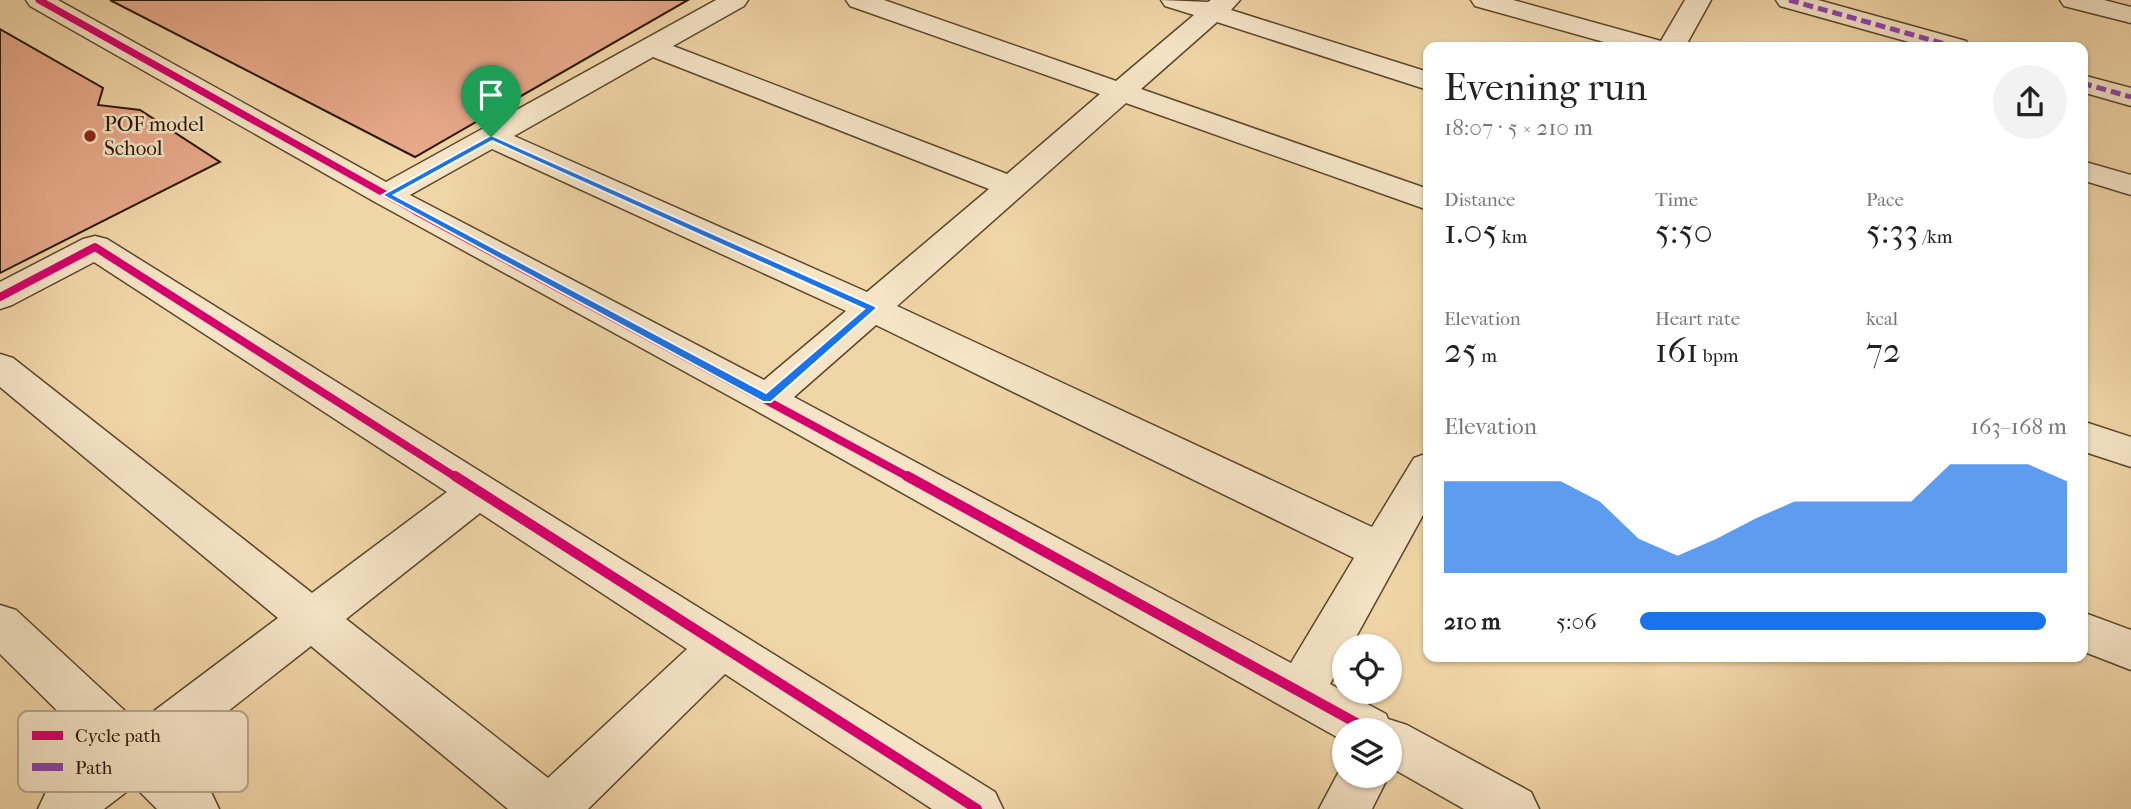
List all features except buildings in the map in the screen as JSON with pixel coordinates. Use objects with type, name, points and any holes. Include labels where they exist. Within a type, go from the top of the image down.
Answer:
[{"type":"street","points":[[39,0],[386,195],[767,399],[1347,718]]},
{"type":"street","points":[[386,195],[735,0]]},
{"type":"street","points":[[859,0],[1423,198]]},
{"type":"street","points":[[1174,0],[1220,6],[1423,78]]},
{"type":"street","points":[[1484,0],[1633,42]]},
{"type":"street","points":[[1674,42],[1698,0]]},
{"type":"street","points":[[1789,0],[1938,42]]},
{"type":"street","points":[[2073,0],[2131,15]]},
{"type":"street","points":[[767,399],[1220,6]]},
{"type":"street","points":[[651,47],[1012,187]]},
{"type":"street","points":[[2088,85],[2131,97]]},
{"type":"street","points":[[491,137],[871,308],[1381,551]]},
{"type":"street","points":[[2088,172],[2131,185]]},
{"type":"street","points":[[0,297],[95,247],[978,809]]},
{"type":"street","points":[[0,367],[550,809],[722,646]]},
{"type":"street","points":[[2088,438],[2131,453]]},
{"type":"street","points":[[1300,692],[1423,478]]},
{"type":"street","points":[[192,711],[479,491]]},
{"type":"street","points":[[0,624],[90,711]]},
{"type":"street","points":[[2088,633],[2131,650]]},
{"type":"street","points":[[1402,748],[1513,809]]},
{"type":"street","points":[[1345,809],[1357,788]]},
{"type":"street","points":[[64,809],[87,792]]},
{"type":"street","points":[[175,792],[193,809]]},
{"type":"marked path","points":[[1789,0],[1938,42]]},
{"type":"marked path","points":[[2088,85],[2131,97]]},
{"type":"cycle path","points":[[39,0],[386,195],[767,399],[1347,718]]},
{"type":"cycle path","points":[[0,297],[95,247],[977,809]]},
{"type":"place","name":"POF model School","points":[[90,136]]},
{"type":"route","points":[[491,137],[871,308],[767,399],[386,195],[491,137]]}]
